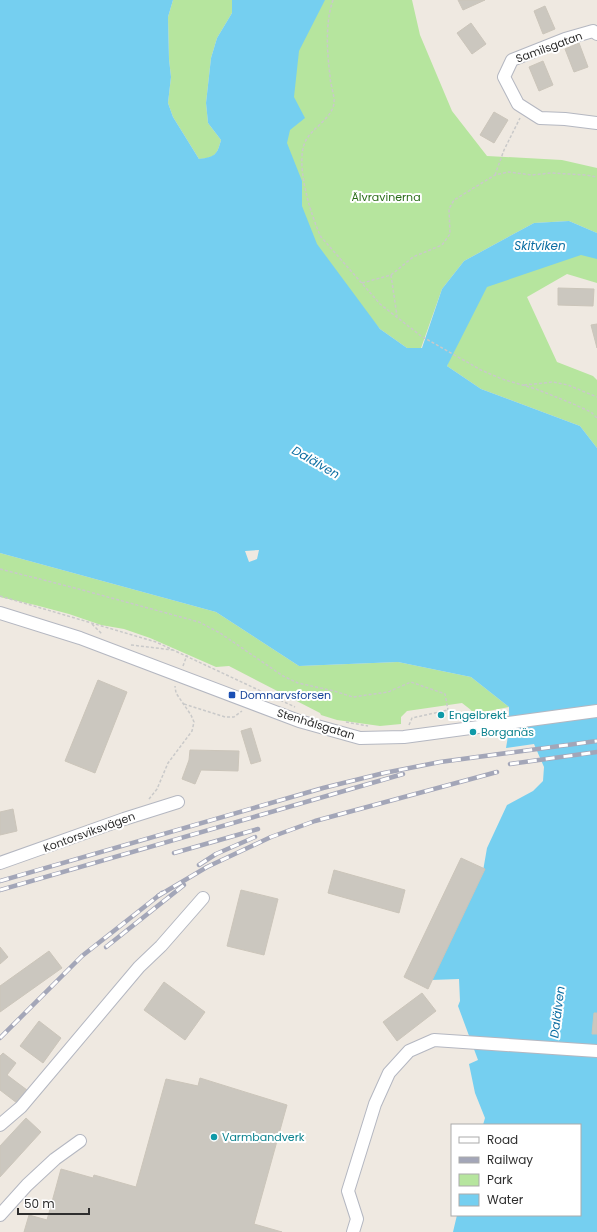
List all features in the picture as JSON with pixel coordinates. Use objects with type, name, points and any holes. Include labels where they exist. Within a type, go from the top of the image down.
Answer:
[{"type":"street","name":"Samilsgatan","points":[[597,34],[593,31],[572,37],[512,60],[504,77],[518,104],[540,118],[597,123]]},
{"type":"street","name":"Stenhålsgatan","points":[[0,613],[80,638],[299,721],[360,738],[404,738],[597,711]]},
{"type":"street","name":"Kontorsviksvägen","points":[[0,863],[124,819],[178,802]]},
{"type":"street","points":[[0,1125],[21,1107],[139,967],[161,946],[203,898]]},
{"type":"street","points":[[353,1232],[357,1219],[348,1191],[375,1104],[389,1073],[409,1051],[434,1040],[597,1051]]},
{"type":"street","points":[[0,1215],[27,1185],[55,1159],[80,1141]]},
{"type":"path","points":[[333,0],[327,37],[334,104],[328,115],[307,137],[303,149],[302,166],[309,202],[315,224],[321,237],[380,304],[422,336],[481,370],[502,379],[571,402],[591,412],[597,418]]},
{"type":"path","points":[[495,175],[504,150],[525,108]]},
{"type":"path","points":[[362,284],[391,275],[413,257],[442,245],[450,234],[448,209],[454,200],[495,175],[508,172],[532,175],[551,173],[597,177]]},
{"type":"path","points":[[391,275],[397,317]]},
{"type":"path","points":[[523,385],[553,382],[568,385],[597,397]]},
{"type":"path","points":[[0,569],[199,622],[220,633],[283,676],[298,683],[353,697],[388,692],[411,682],[445,694],[448,710]]},
{"type":"path","points":[[0,596],[156,642],[187,655],[301,710]]},
{"type":"path","points":[[91,623],[103,635]]},
{"type":"path","points":[[131,645],[175,650]]},
{"type":"path","points":[[183,666],[187,655]]},
{"type":"path","points":[[145,803],[157,789],[168,763],[192,731],[194,722],[176,693],[174,686]]},
{"type":"path","points":[[184,704],[225,717],[234,717],[242,711],[237,709]]},
{"type":"path","points":[[416,724],[409,725],[412,718],[448,710],[454,711],[457,720]]},
{"type":"path","points":[[344,722],[373,727]]},
{"type":"green space","points":[[173,0],[232,0],[232,13],[217,38],[211,58],[206,103],[208,123],[221,140],[214,155],[209,158],[199,159],[173,117],[168,103],[171,77],[168,17]]},
{"type":"green space","name":"Älvravinerna","points":[[322,0],[412,0],[420,35],[452,111],[487,156],[562,160],[597,168],[597,233],[569,221],[534,223],[464,261],[442,289],[421,348],[407,348],[380,329],[309,244],[281,146],[293,93],[299,37]]},
{"type":"green space","points":[[545,251],[597,255],[597,283],[567,274],[527,297],[557,362],[593,376],[597,380],[597,448],[580,426],[481,389],[447,366],[469,296]]},
{"type":"green space","points":[[0,553],[216,612],[299,666],[398,662],[471,677],[509,707],[473,714],[471,710],[462,703],[407,711],[401,717],[401,724],[380,726],[337,720],[321,715],[320,713],[229,666],[216,667],[150,638],[124,629],[101,625],[69,614],[0,597]]},
{"type":"water","points":[[0,0],[173,0],[168,17],[171,77],[168,103],[173,117],[199,159],[212,156],[218,149],[221,140],[208,123],[206,103],[211,58],[217,38],[232,13],[232,0],[325,0],[299,51],[294,97],[305,118],[290,130],[287,143],[302,181],[302,206],[317,244],[380,329],[407,348],[422,348],[442,289],[464,261],[534,223],[569,221],[597,233],[597,259],[581,255],[487,287],[447,366],[481,389],[580,426],[597,448],[597,1232],[453,1232],[457,1216],[581,1216],[581,1124],[483,1124],[485,1118],[475,1093],[469,1064],[478,1060],[458,1006],[460,1001],[459,979],[431,980],[483,871],[487,848],[507,805],[533,791],[543,781],[544,767],[534,744],[506,748],[509,730],[509,707],[471,677],[398,662],[299,666],[216,612],[0,553]],"holes":[[[259,550],[257,559],[249,562],[245,551]]]},
{"type":"building","points":[[458,0],[485,0],[463,10]]},
{"type":"building","points":[[545,6],[555,29],[543,34],[534,11]]},
{"type":"building","points":[[471,23],[486,44],[472,54],[457,33]]},
{"type":"building","points":[[579,43],[588,67],[574,72],[565,49]]},
{"type":"building","points":[[543,61],[553,85],[539,91],[529,67]]},
{"type":"building","points":[[494,112],[508,120],[494,143],[480,135]]},
{"type":"building","points":[[558,288],[594,289],[593,306],[558,305]]},
{"type":"building","points":[[597,324],[597,348],[591,325]]},
{"type":"building","points":[[98,680],[127,692],[95,773],[65,761]]},
{"type":"building","points":[[251,728],[261,761],[251,764],[241,731]]},
{"type":"building","points":[[190,750],[239,751],[238,771],[201,770],[195,784],[182,779],[189,760]]},
{"type":"building","points":[[13,809],[17,831],[0,835],[0,812]]},
{"type":"building","points":[[461,858],[485,869],[428,989],[404,977]]},
{"type":"building","points":[[334,870],[405,890],[399,913],[328,893]]},
{"type":"building","points":[[241,890],[278,899],[264,955],[227,946]]},
{"type":"building","points":[[0,947],[8,957],[0,964]]},
{"type":"building","points":[[49,951],[62,968],[0,1012],[0,986]]},
{"type":"building","points":[[164,982],[205,1012],[185,1040],[144,1010]]},
{"type":"building","points":[[422,993],[436,1011],[397,1041],[383,1022]]},
{"type":"building","points":[[594,1013],[597,1013],[597,1034],[592,1034]]},
{"type":"building","points":[[39,1021],[61,1038],[43,1063],[20,1046]]},
{"type":"building","points":[[3,1053],[16,1063],[7,1075],[27,1090],[17,1103],[0,1090],[0,1056]]},
{"type":"building","name":"Varmbandverk","points":[[200,1078],[287,1105],[254,1224],[282,1232],[24,1232],[29,1215],[47,1220],[61,1169],[93,1178],[94,1175],[136,1187],[166,1079],[198,1086]]},
{"type":"building","points":[[26,1118],[41,1132],[0,1177],[0,1146]]},
{"type":"railway","points":[[0,881],[323,788],[384,773],[440,762],[597,741]]},
{"type":"railway","points":[[510,764],[597,752]]},
{"type":"railway","points":[[158,896],[207,867],[271,837],[315,821],[497,772]]},
{"type":"railway","points":[[0,890],[403,774]]},
{"type":"railway","points":[[174,853],[258,829]]},
{"type":"railway","points":[[199,865],[216,854],[255,837]]},
{"type":"railway","points":[[106,947],[184,885]]},
{"type":"railway","points":[[0,1038],[82,956],[162,893]]},
{"type":"place","name":"Domnarvsforsen","points":[[232,695]]},
{"type":"place","name":"Engelbrekt","points":[[441,715]]},
{"type":"place","name":"Borganäs","points":[[473,732]]},
{"type":"place","name":"Varmbandverk","points":[[214,1137]]},
{"type":"water label","name":"Skitviken","points":[[540,245]]},
{"type":"water label","name":"Dalälven","points":[[316,462]]},
{"type":"water label","name":"Dalälven","points":[[557,1012]]}]
